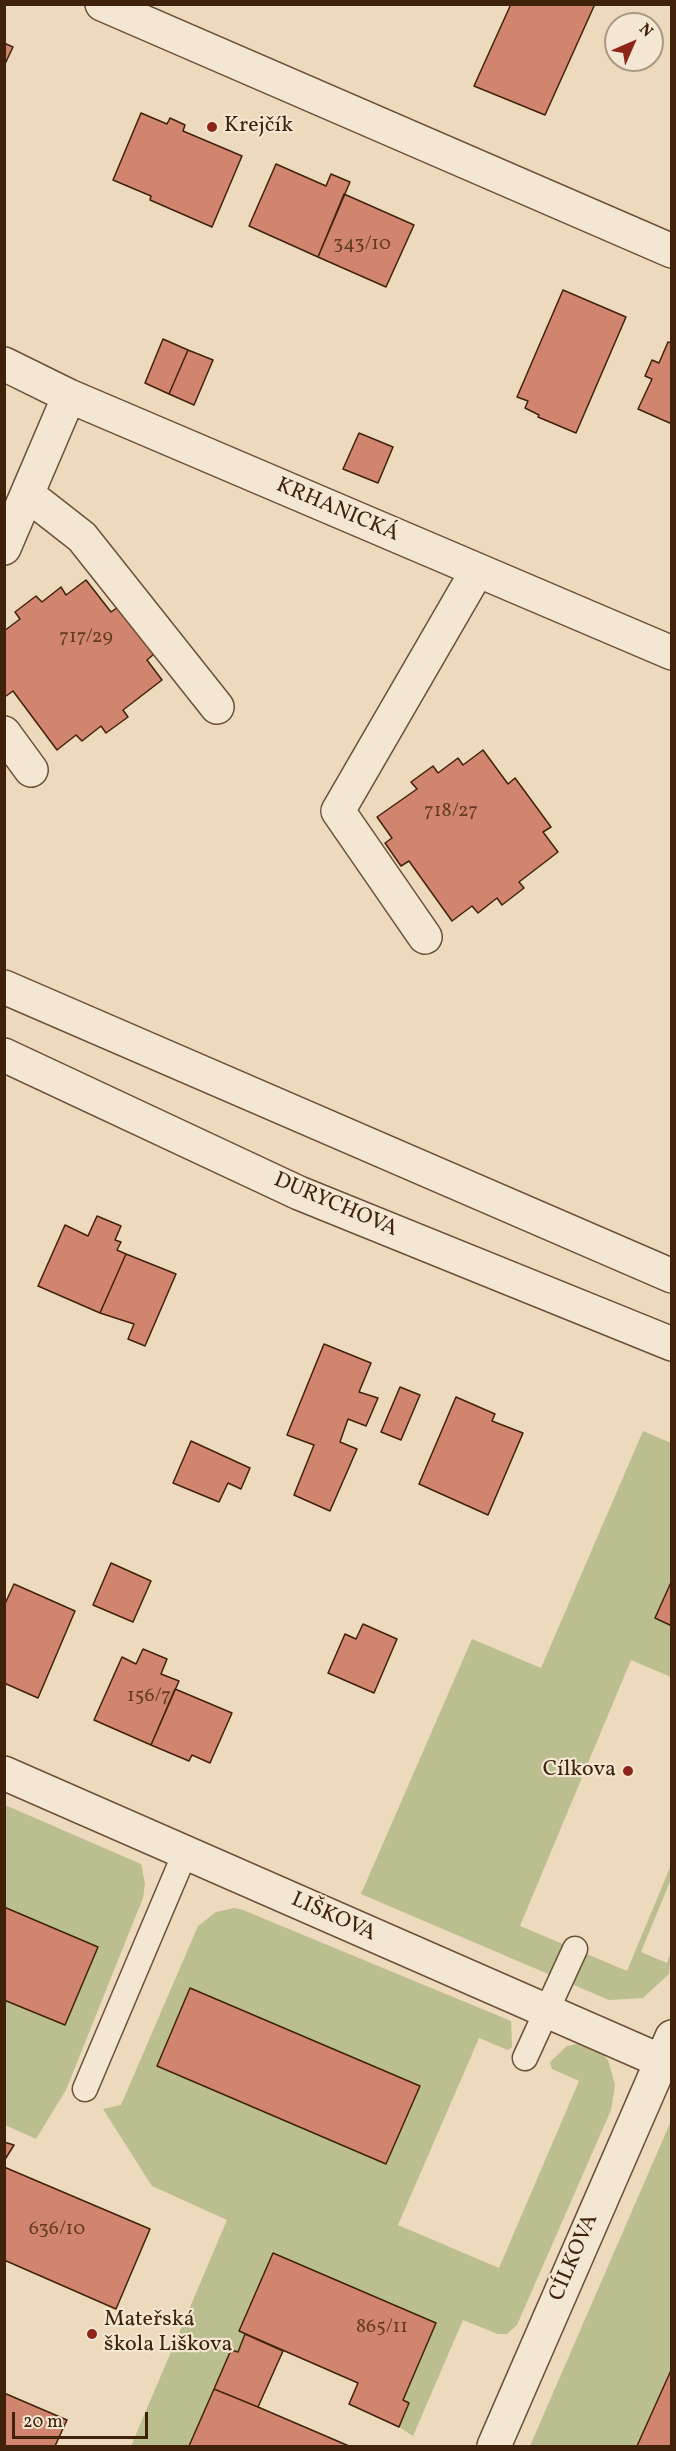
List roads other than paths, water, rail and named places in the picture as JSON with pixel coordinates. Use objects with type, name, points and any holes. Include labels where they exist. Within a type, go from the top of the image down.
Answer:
[{"type":"street","points":[[114,6],[140,22],[672,251]]},
{"type":"street","name":"KRHANICKÁ","points":[[4,363],[69,396],[477,572],[672,653]]},
{"type":"street","points":[[4,548],[69,396]]},
{"type":"street","points":[[27,495],[82,537],[217,707]]},
{"type":"street","points":[[425,937],[338,811],[477,572]]},
{"type":"street","points":[[4,733],[31,770]]},
{"type":"street","points":[[4,987],[672,1276]]},
{"type":"street","name":"DURYCHOVA","points":[[4,1055],[299,1192],[672,1344]]},
{"type":"street","name":"LIŠKOVA","points":[[4,1773],[546,2011],[666,2049]]},
{"type":"street","name":"CÍLKOVA","points":[[494,2446],[666,2049]]},
{"type":"lane","points":[[85,2089],[185,1853]]},
{"type":"lane","points":[[525,2058],[575,1949]]},
{"type":"place","name":"Krejčík","points":[[212,127]]},
{"type":"place","name":"Cílkova","points":[[628,1771]]},
{"type":"place","name":"Mateřská škola Liškova","points":[[92,2334]]}]
